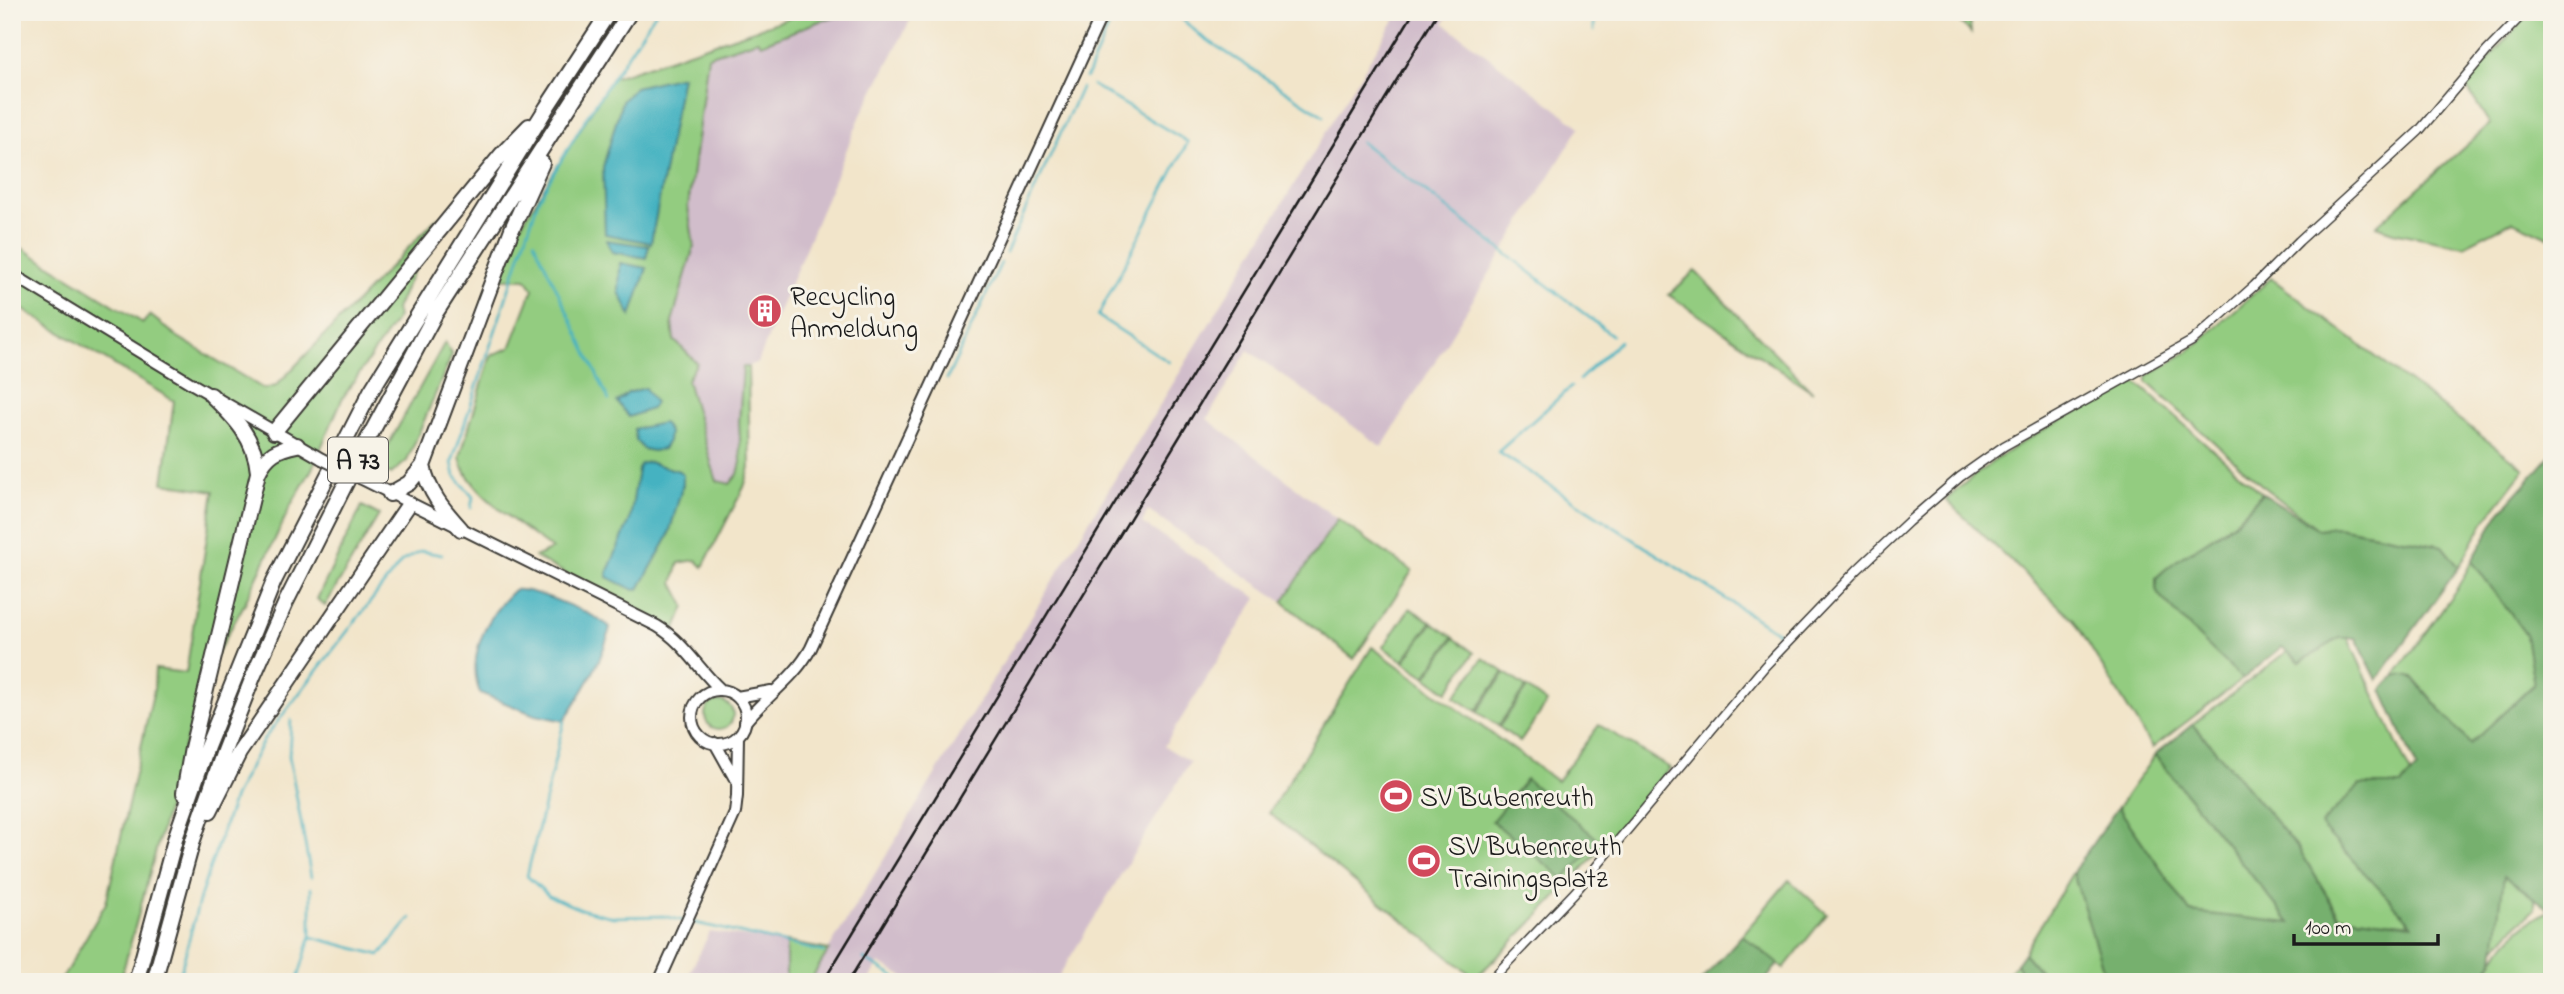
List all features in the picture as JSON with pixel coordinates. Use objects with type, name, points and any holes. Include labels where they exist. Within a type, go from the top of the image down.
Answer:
[{"type":"highway","name":"A 73","points":[[136,982],[176,836],[274,581],[371,391],[609,12]]},
{"type":"highway","name":"A 73","points":[[154,982],[193,840],[224,751],[286,602],[435,314],[630,12]]},
{"type":"highway","points":[[390,494],[409,483],[423,466],[512,229],[569,104]]},
{"type":"highway","points":[[275,432],[502,153],[547,107]]},
{"type":"highway","points":[[211,396],[229,412],[249,437],[255,449],[258,473]]},
{"type":"highway","points":[[176,836],[192,748],[258,473],[269,455],[297,444]]},
{"type":"highway","points":[[423,466],[435,499],[461,530]]},
{"type":"highway","points":[[193,840],[219,796],[239,753],[409,504]]},
{"type":"main road","points":[[659,982],[735,813],[738,736],[745,722],[774,690],[788,680],[811,648],[1103,12]]},
{"type":"main road","points":[[12,274],[211,396],[323,459],[657,626],[684,646],[698,667],[721,690],[737,697],[774,690]]},
{"type":"main road","points":[[698,667],[698,699],[692,714],[695,730],[701,737],[715,743],[723,743],[738,736]]},
{"type":"main road","points":[[698,699],[705,694],[721,690]]},
{"type":"main road","points":[[737,697],[746,713],[745,722]]},
{"type":"main road","points":[[715,743],[736,781]]},
{"type":"street","points":[[1489,982],[1575,892],[1765,666],[1858,569],[1908,522],[1960,477],[2004,446],[2192,341],[2419,131],[2487,51],[2525,12]]},
{"type":"shaded area","points":[[867,12],[914,13],[861,115],[758,362],[743,368],[739,422],[741,462],[738,474],[731,484],[717,481],[687,380],[697,363],[674,340],[672,321],[694,246],[688,208],[708,56],[758,40],[761,44],[825,19]]},
{"type":"shaded area","points":[[1399,12],[1450,12],[1444,23],[1580,127],[1382,447],[1248,350],[1207,419],[1337,519],[1283,602],[1148,510],[1142,523],[1257,598],[1164,746],[1190,762],[1055,982],[912,982],[879,963],[869,982],[809,982]]},
{"type":"shaded area","points":[[710,932],[786,942],[786,982],[685,982]]},
{"type":"green space","points":[[807,12],[867,12],[825,19],[761,44],[758,40],[708,56],[688,207],[694,246],[672,322],[674,340],[697,363],[687,380],[717,481],[730,484],[738,474],[741,462],[739,422],[743,367],[748,367],[750,468],[744,487],[703,567],[696,560],[679,563],[673,583],[685,606],[674,633],[535,557],[552,549],[512,520],[484,495],[464,470],[460,457],[491,355],[510,348],[533,289],[526,279],[501,279],[519,228],[612,78]]},
{"type":"green space","points":[[1950,12],[1969,12],[1971,33]]},
{"type":"green space","points":[[2530,12],[2552,12],[2552,239],[2513,221],[2464,246],[2376,226],[2490,124],[2465,85]]},
{"type":"green space","points":[[438,217],[396,309],[398,317],[342,399],[312,469],[291,505],[244,605],[203,678],[120,982],[60,982],[106,903],[154,689],[155,669],[186,673],[214,491],[163,483],[174,401],[12,303],[12,242],[143,323],[150,315],[178,337],[264,389],[276,386]]},
{"type":"green space","points":[[1695,271],[1813,392],[1669,295]]},
{"type":"green space","points":[[2271,278],[2525,469],[2484,522],[2459,567],[2442,546],[2338,527],[2318,529],[2266,489],[2147,382],[2147,376],[2189,351]]},
{"type":"green space","points":[[445,342],[452,355],[407,461],[391,474],[376,467]]},
{"type":"green space","points":[[2136,382],[2262,493],[2232,523],[2156,578],[2159,595],[2243,679],[2152,748],[2073,619],[1946,500],[1989,464],[2036,434]]},
{"type":"green space","points":[[2552,454],[2552,907],[2548,908],[2504,876],[2494,959],[2481,982],[2107,982],[2073,872],[2118,807],[2190,912],[2290,923],[2155,755],[2193,724],[2299,849],[2339,916],[2412,924],[2320,825],[2360,785],[2401,785],[2417,768],[2382,690],[2395,676],[2402,674],[2412,677],[2470,744],[2534,685],[2526,635],[2472,561],[2500,512]]},
{"type":"green space","points":[[2262,493],[2318,529],[2337,527],[2442,546],[2459,567],[2377,680],[2356,638],[2340,638],[2300,662],[2282,647],[2243,679],[2159,595],[2156,578],[2181,557],[2231,525]]},
{"type":"green space","points":[[362,506],[379,515],[325,606],[317,599]]},
{"type":"green space","points":[[1337,519],[1412,571],[1354,659],[1283,602]]},
{"type":"green space","points":[[2472,561],[2526,635],[2534,684],[2470,745],[2413,677],[2395,675],[2455,592]]},
{"type":"green space","points":[[1410,608],[1431,622],[1403,661],[1383,647]]},
{"type":"green space","points":[[1432,623],[1453,637],[1425,676],[1404,662]]},
{"type":"green space","points":[[1454,638],[1474,653],[1447,692],[1426,677]]},
{"type":"green space","points":[[2340,638],[2348,638],[2411,774],[2401,785],[2360,785],[2413,924],[2340,916],[2299,849],[2193,724],[2288,651],[2300,662]]},
{"type":"green space","name":"SV Bubenreuth","points":[[1372,647],[1557,781],[1599,725],[1670,768],[1576,877],[1475,978],[1269,813]]},
{"type":"green space","points":[[1483,658],[1504,672],[1476,711],[1455,697]]},
{"type":"green space","points":[[1505,673],[1526,687],[1498,726],[1477,712]]},
{"type":"green space","points":[[1527,688],[1547,703],[1520,742],[1499,727]]},
{"type":"green space","points":[[719,701],[729,705],[733,715],[729,725],[719,729],[709,725],[705,715],[709,705]]},
{"type":"green space","points":[[2155,755],[2291,924],[2190,912],[2118,807]]},
{"type":"green space","points":[[1526,779],[1600,841],[1564,879],[1492,821]]},
{"type":"green space","points":[[2073,872],[2107,982],[2049,982],[2024,953]]},
{"type":"green space","points":[[2504,875],[2535,899],[2535,909],[2509,932],[2494,950]]},
{"type":"green space","points":[[1789,880],[1827,914],[1784,968],[1742,935]]},
{"type":"green space","points":[[2552,910],[2552,982],[2481,982],[2510,938],[2528,922]]},
{"type":"green space","points":[[1742,935],[1778,964],[1764,982],[1700,982]]},
{"type":"green space","points":[[786,942],[829,950],[809,982],[786,982]]},
{"type":"green space","points":[[2024,953],[2049,982],[2027,982],[2016,964]]},
{"type":"green space","points":[[2016,964],[2027,982],[2001,982]]},
{"type":"water","points":[[682,76],[651,243],[605,234],[603,167],[622,101],[635,87]]},
{"type":"water","points":[[606,240],[649,246],[646,258],[612,252]]},
{"type":"water","points":[[620,263],[647,268],[631,316],[619,292]]},
{"type":"water","points":[[645,388],[655,403],[651,409],[629,417],[617,402],[628,393]]},
{"type":"water","points":[[663,423],[669,432],[663,449],[643,449],[636,440],[634,429]]},
{"type":"water","points":[[648,462],[679,471],[683,475],[683,484],[668,537],[639,589],[634,590],[607,577],[607,573],[630,520],[638,469],[641,464]]},
{"type":"water","points":[[514,590],[523,590],[563,603],[610,627],[597,664],[564,721],[535,715],[480,693],[476,679],[477,651],[495,611]]},
{"type":"waterway","points":[[471,508],[473,497],[455,476],[452,462],[539,198],[588,115],[656,12]]},
{"type":"waterway","points":[[1086,78],[1115,12]]},
{"type":"waterway","points":[[1174,12],[1201,36],[1324,116]]},
{"type":"waterway","points":[[1594,12],[1594,31]]},
{"type":"waterway","points":[[1092,85],[1188,142],[1098,316],[1169,362]]},
{"type":"waterway","points":[[1006,253],[1081,88]]},
{"type":"waterway","points":[[1361,142],[1612,335]]},
{"type":"waterway","points":[[534,241],[609,400]]},
{"type":"waterway","points":[[947,379],[1001,263]]},
{"type":"waterway","points":[[1579,380],[1620,341]]},
{"type":"waterway","points":[[1571,387],[1498,452],[1783,636]]},
{"type":"waterway","points":[[178,982],[200,897],[234,797],[264,739],[402,561],[421,551],[442,555]]},
{"type":"waterway","points":[[291,720],[289,756],[311,877]]},
{"type":"waterway","points":[[564,721],[527,876],[549,896],[580,909],[613,917],[664,916],[684,921]]},
{"type":"waterway","points":[[311,888],[311,937],[380,955],[411,918]]},
{"type":"waterway","points":[[691,922],[824,952]]},
{"type":"waterway","points":[[297,982],[310,938]]},
{"type":"waterway","points":[[864,959],[903,982]]},
{"type":"railway","points":[[823,982],[1414,12]]},
{"type":"railway","points":[[848,982],[1438,12]]},
{"type":"place","name":"Recycling Anmeldung","points":[[765,311]]},
{"type":"place","name":"SV Bubenreuth","points":[[1396,796]]},
{"type":"place","name":"SV Bubenreuth Trainingsplatz","points":[[1424,861]]}]
